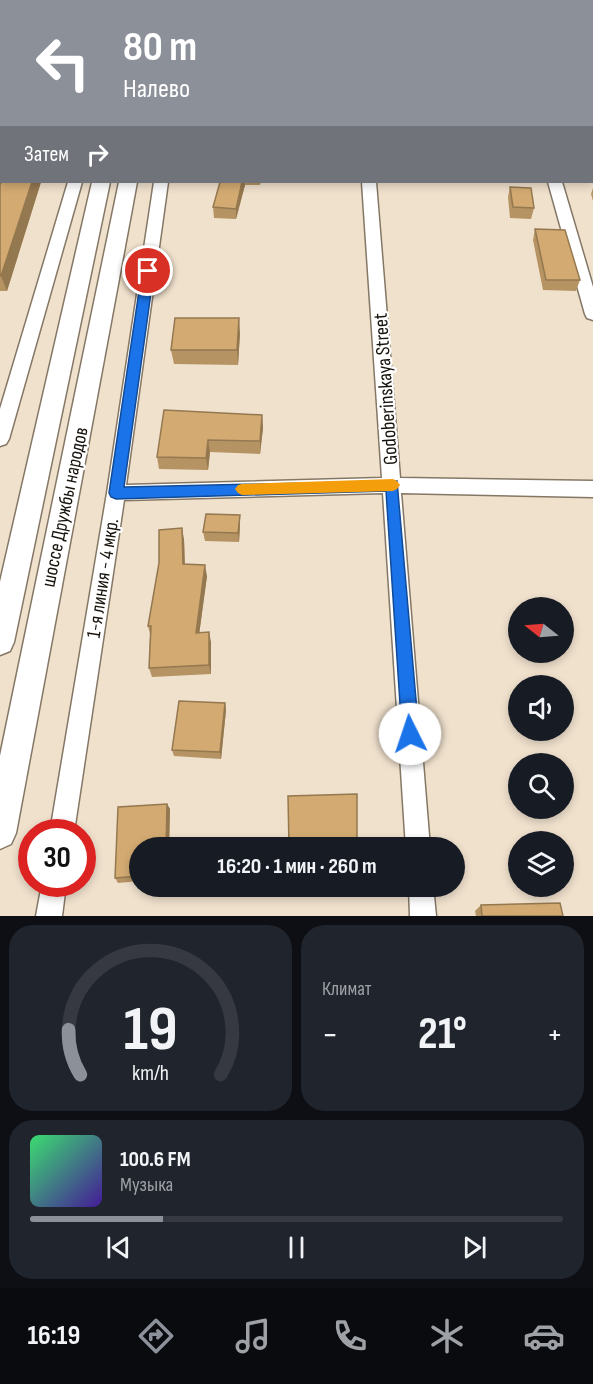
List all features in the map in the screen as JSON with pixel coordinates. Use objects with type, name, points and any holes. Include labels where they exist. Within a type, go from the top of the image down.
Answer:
[{"type":"main road","points":[[0,642],[101,183]]},
{"type":"main road","name":"шоссе Дружбы народов","points":[[0,832],[59,530],[88,396],[128,183]]},
{"type":"street","points":[[0,439],[75,183]]},
{"type":"street","name":"1-я линия - 4 мкр.","points":[[64,819],[116,493],[161,183]]},
{"type":"street","name":"Godoberinskaya Street","points":[[369,183],[417,837]]},
{"type":"street","points":[[555,183],[593,314]]},
{"type":"street","points":[[116,493],[393,485],[593,489]]},
{"type":"street","points":[[49,916],[52,897]]},
{"type":"street","points":[[422,897],[423,916]]},
{"type":"building","points":[[1,183],[32,183],[1,276],[0,276]]},
{"type":"building","points":[[220,183],[242,183],[236,209],[213,207]]},
{"type":"building","points":[[510,187],[531,188],[534,208],[513,207]]},
{"type":"building","points":[[535,229],[565,230],[580,280],[546,280]]},
{"type":"building","points":[[175,318],[239,318],[237,350],[171,350]]},
{"type":"building","points":[[164,410],[262,415],[260,441],[208,440],[206,458],[157,457]]},
{"type":"building","points":[[206,514],[240,515],[238,533],[203,532]]},
{"type":"building","points":[[182,528],[183,564],[205,565],[196,633],[209,632],[209,665],[149,668],[151,626],[148,626],[159,563],[159,530]]},
{"type":"building","points":[[179,701],[225,703],[220,752],[172,750]]},
{"type":"building","points":[[357,794],[357,837],[289,837],[288,796]]},
{"type":"building","points":[[167,804],[166,837],[129,837],[129,877],[115,878],[118,807]]},
{"type":"building","points":[[560,903],[563,916],[482,916],[481,905]]},
{"type":"slow traffic","points":[[242,489],[393,485]]},
{"type":"route","points":[[148,271],[116,493],[393,485],[410,734]]}]
